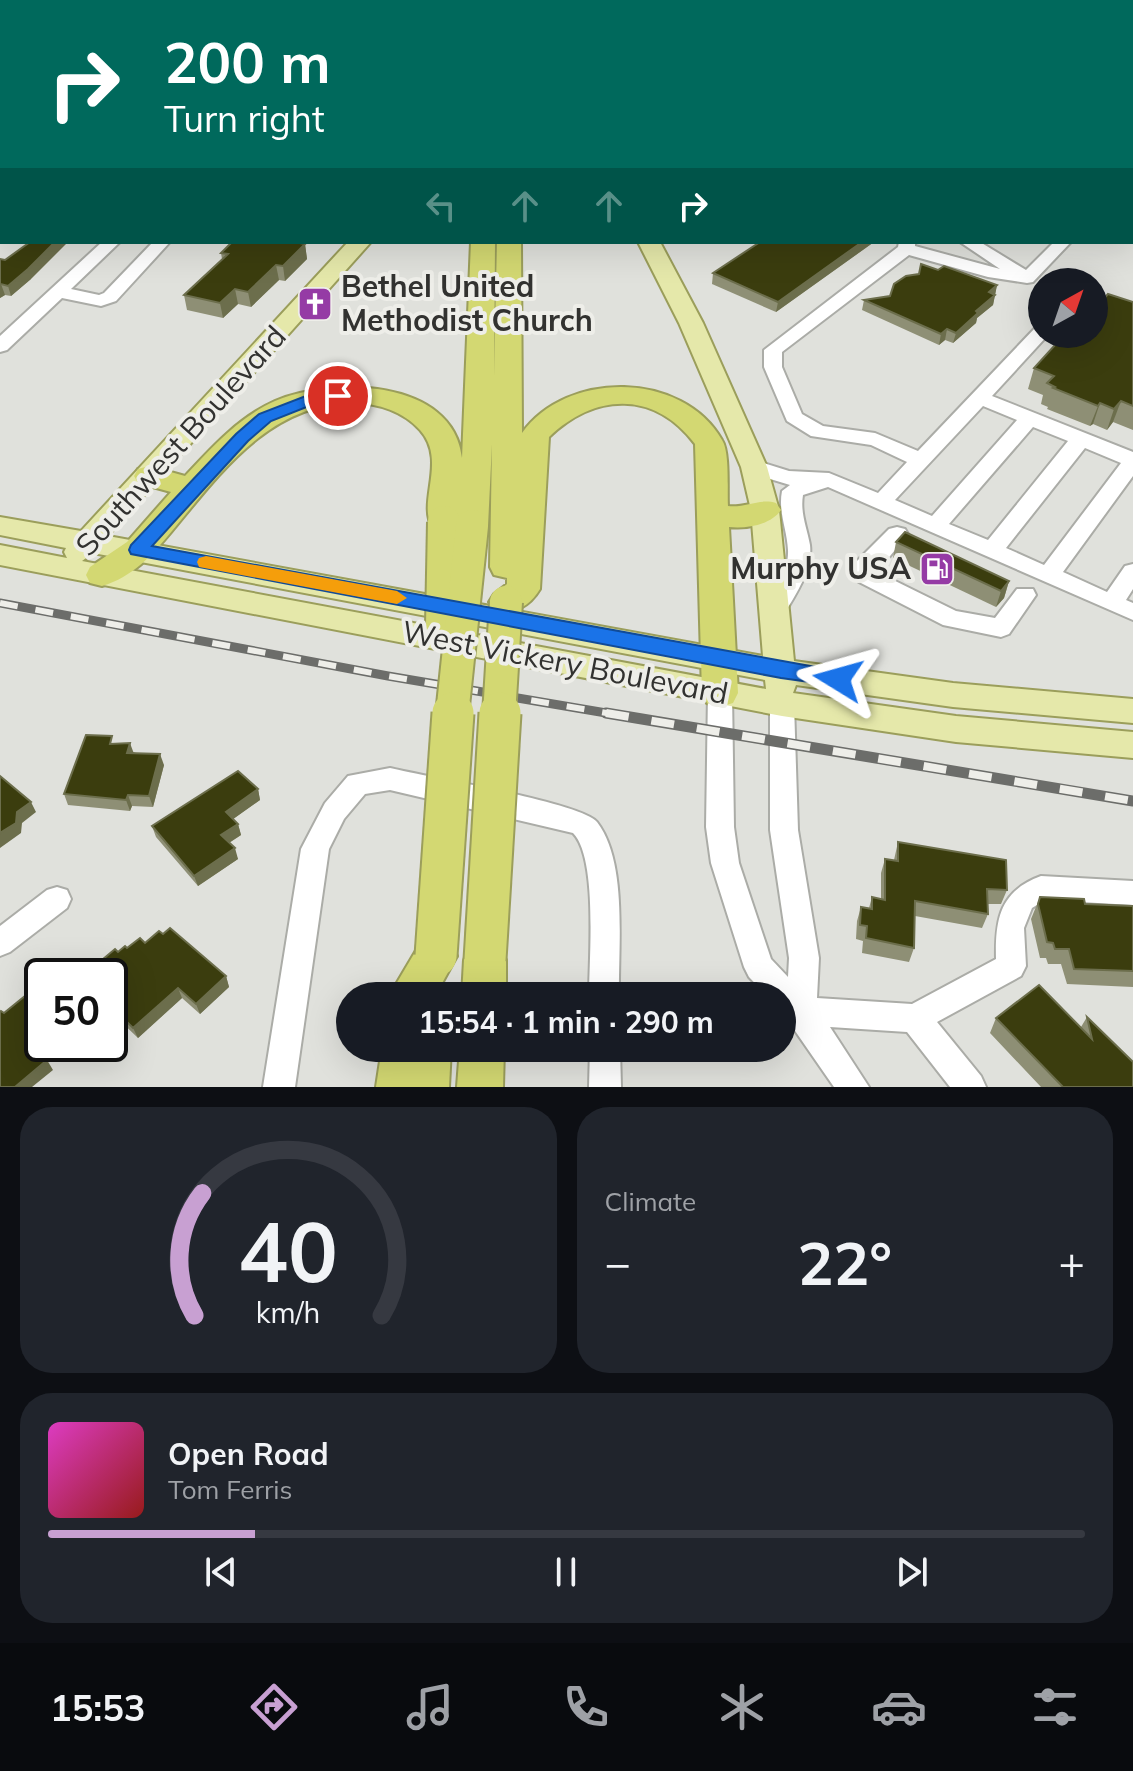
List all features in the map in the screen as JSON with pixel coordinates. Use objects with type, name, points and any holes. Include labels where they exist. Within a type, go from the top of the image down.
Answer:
[{"type":"highway","points":[[458,524],[479,425],[483,244]]},
{"type":"highway","points":[[485,982],[506,602],[523,589],[516,547],[509,244]]},
{"type":"highway","points":[[102,575],[138,550],[242,437],[265,418],[288,406],[316,397],[360,394],[381,397],[425,417],[446,446],[458,524],[455,677],[434,976]]},
{"type":"highway","points":[[516,547],[535,435],[545,423],[566,408],[598,395],[650,398],[690,416],[710,443],[720,693]]},
{"type":"highway","points":[[149,476],[193,488]]},
{"type":"highway","points":[[712,512],[730,519],[745,519],[765,510]]},
{"type":"highway","points":[[399,1087],[402,1062]]},
{"type":"highway","points":[[426,1087],[428,1062]]},
{"type":"highway","points":[[480,1087],[481,1062]]},
{"type":"highway","points":[[490,1062],[491,1087]]},
{"type":"main road","name":"Southwest Boulevard","points":[[67,567],[85,542],[149,476],[358,244]]},
{"type":"main road","points":[[650,244],[691,323],[754,467],[765,510],[782,704]]},
{"type":"main road","name":"West Vickery Boulevard","points":[[0,526],[781,671],[953,695],[1133,711]]},
{"type":"main road","name":"West Vickery Boulevard","points":[[0,555],[782,704],[956,729],[1133,745]]},
{"type":"street","points":[[0,346],[110,244]]},
{"type":"street","points":[[58,292],[101,301],[110,297],[160,244]]},
{"type":"street","points":[[971,244],[1027,278]]},
{"type":"street","points":[[1027,278],[1061,244]]},
{"type":"street","points":[[919,459],[875,439],[818,432],[794,417],[773,367],[773,350],[906,245],[988,272],[1027,278]]},
{"type":"street","points":[[882,502],[919,459],[982,399],[1028,347]]},
{"type":"street","points":[[914,516],[904,538],[865,567],[867,576],[951,619],[1001,628],[1018,591],[1045,575],[1133,460],[982,399]]},
{"type":"street","points":[[935,526],[1030,418]]},
{"type":"street","points":[[991,551],[1081,439]]},
{"type":"street","points":[[754,467],[788,478],[829,480],[1122,608],[1133,572]]},
{"type":"street","points":[[775,610],[793,577],[800,549],[788,507],[793,491],[829,480]]},
{"type":"street","points":[[720,693],[720,827],[725,863],[759,967],[801,1011],[853,1087]]},
{"type":"street","points":[[782,704],[784,830],[804,958],[801,1011]]},
{"type":"street","points":[[279,1087],[315,849],[334,811],[357,784],[390,779],[576,821],[587,829],[596,849],[602,886],[604,982]]},
{"type":"street","points":[[801,1011],[915,1018],[1011,966],[1010,928],[1021,900],[1041,888],[1133,893]]},
{"type":"street","points":[[0,943],[57,899]]},
{"type":"street","points":[[915,1018],[970,1087]]},
{"type":"street","points":[[605,1062],[605,1087]]},
{"type":"building","points":[[27,244],[53,244],[8,286],[0,285],[0,259],[5,260]]},
{"type":"building","points":[[230,244],[305,244],[283,266],[276,265],[248,292],[235,289],[220,303],[184,295],[228,254],[221,253]]},
{"type":"building","points":[[757,244],[859,244],[778,302],[713,273]]},
{"type":"building","points":[[921,264],[938,270],[944,266],[997,285],[989,292],[995,295],[956,333],[947,329],[941,334],[864,300],[890,296],[894,284],[906,276],[919,274]]},
{"type":"building","points":[[1108,294],[1133,302],[1133,406],[1121,401],[1114,409],[1100,403],[1098,406],[1053,388],[1047,383],[1054,376],[1034,368],[1052,348],[1108,348]]},
{"type":"building","points":[[905,532],[1009,581],[1001,591],[896,542]]},
{"type":"building","points":[[86,735],[112,736],[110,744],[130,743],[127,753],[160,754],[149,796],[128,795],[126,800],[64,794]]},
{"type":"building","points":[[238,771],[258,789],[226,812],[238,824],[221,835],[235,848],[194,876],[152,826]]},
{"type":"building","points":[[0,776],[31,802],[17,812],[16,823],[0,833]]},
{"type":"building","points":[[898,842],[1006,860],[1007,890],[987,889],[988,914],[915,901],[914,948],[866,938],[867,926],[860,925],[861,907],[872,909],[872,897],[885,900],[885,859],[898,861]]},
{"type":"building","points":[[1040,897],[1084,899],[1085,904],[1133,906],[1133,971],[1074,969],[1069,949],[1055,949],[1053,943],[1047,942],[1038,904]]},
{"type":"building","points":[[170,928],[226,976],[196,1004],[178,988],[133,1028],[128,1023],[128,958],[104,958],[115,949],[118,952],[140,938],[145,943],[159,931],[163,934]]},
{"type":"building","points":[[1039,985],[1092,1039],[1087,1017],[1133,1062],[1133,1087],[1063,1087],[996,1018]]},
{"type":"building","points":[[24,997],[24,1062],[45,1062],[15,1087],[0,1087],[0,1012],[4,1013]]},
{"type":"railway","points":[[0,603],[388,676],[618,715]]},
{"type":"railway","points":[[606,713],[1133,801]]},
{"type":"slow traffic","points":[[206,562],[397,598]]},
{"type":"place","name":"Bethel United Methodist Church","points":[[315,304]]},
{"type":"place","name":"Murphy USA","points":[[937,569]]},
{"type":"route","points":[[338,396],[316,397],[265,418],[242,437],[138,550],[781,671],[838,679]]}]
